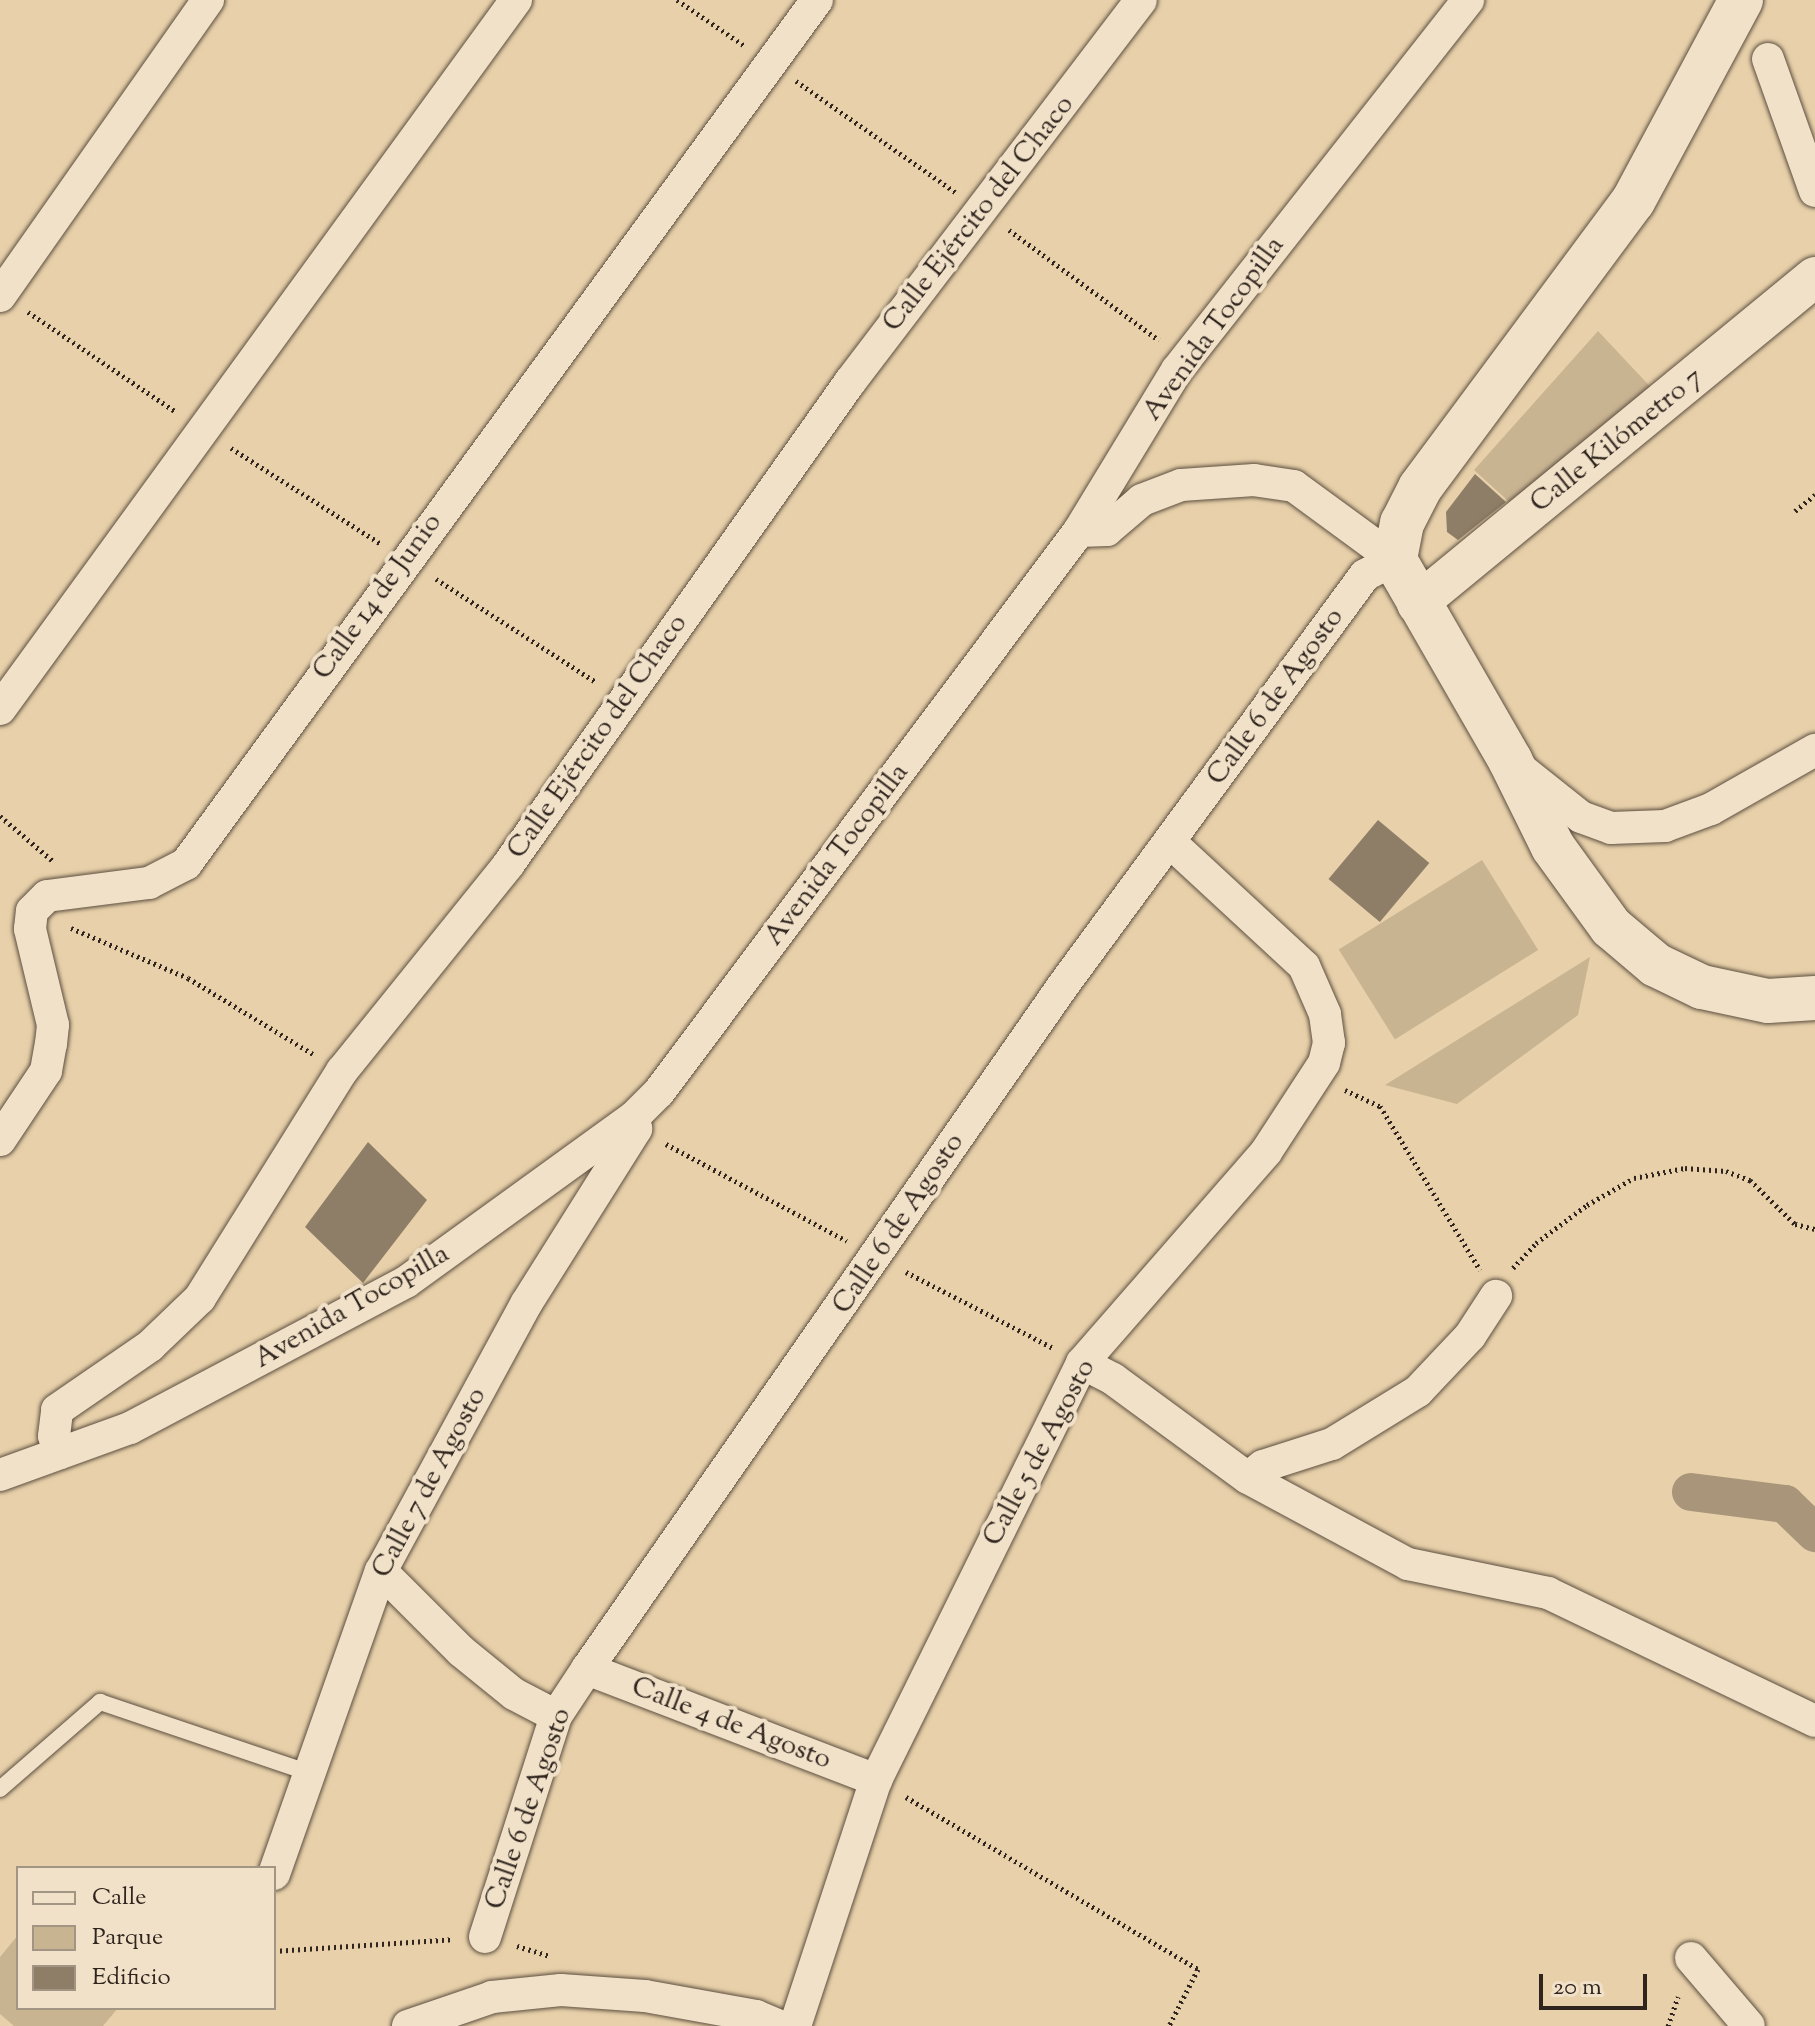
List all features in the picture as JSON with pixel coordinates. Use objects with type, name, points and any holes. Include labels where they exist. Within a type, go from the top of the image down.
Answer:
[{"type":"main road","points":[[1741,0],[1633,201],[1420,488],[1402,523],[1395,560],[1417,604],[1510,760],[1553,847],[1611,927],[1656,965],[1702,987],[1768,1001],[1815,998]]},
{"type":"street","points":[[1,295],[208,0]]},
{"type":"street","points":[[0,709],[200,428],[516,0]]},
{"type":"street","name":"Calle 14 de Junio","points":[[32,911],[47,896],[149,883],[186,864],[404,559],[817,0]]},
{"type":"street","name":"Calle Ejército del Chaco","points":[[60,1453],[54,1436],[57,1410],[150,1346],[200,1298],[342,1071],[508,865],[850,382],[1141,0]]},
{"type":"street","name":"Avenida Tocopilla","points":[[0,1475],[130,1428],[406,1282],[634,1117],[659,1092],[1079,531],[1186,359],[1468,0]]},
{"type":"street","points":[[1768,59],[1815,191]]},
{"type":"street","name":"Calle Kilómetro 7","points":[[1417,604],[1815,277]]},
{"type":"street","points":[[1079,531],[1107,530],[1142,500],[1181,485],[1254,480],[1294,486],[1395,560]]},
{"type":"street","name":"Calle 6 de Agosto","points":[[485,1937],[556,1716],[587,1669],[1062,987],[1171,843],[1365,575],[1395,560]]},
{"type":"street","points":[[1510,760],[1581,817],[1611,828],[1665,826],[1711,809],[1815,750]]},
{"type":"street","name":"Calle 5 de Agosto","points":[[795,2026],[876,1780],[1082,1363],[1266,1152],[1319,1078],[1329,1043],[1325,1014],[1304,966],[1171,843]]},
{"type":"street","points":[[0,1140],[46,1071],[51,1044],[53,1025],[30,929],[32,911]]},
{"type":"street","name":"Calle 7 de Agosto","points":[[276,1868],[381,1571],[526,1304],[636,1129],[634,1117]]},
{"type":"street","points":[[1248,1478],[1263,1466],[1332,1444],[1418,1391],[1470,1336],[1496,1296]]},
{"type":"street","points":[[1082,1363],[1113,1379],[1248,1478],[1408,1564],[1548,1593],[1815,1721]]},
{"type":"street","points":[[381,1571],[472,1660],[514,1694],[556,1716]]},
{"type":"street","name":"Calle 4 de Agosto","points":[[587,1669],[876,1780]]},
{"type":"street","points":[[1691,1958],[1749,2026]]},
{"type":"street","points":[[408,2026],[492,1997],[561,1990],[645,1996],[768,2021]]},
{"type":"lane","points":[[0,1789],[100,1702],[310,1773]]},
{"type":"path","points":[[677,0],[982,211],[1186,359]]},
{"type":"path","points":[[1,295],[200,428],[624,700]]},
{"type":"path","points":[[1795,511],[1815,495]]},
{"type":"path","points":[[0,816],[87,891]]},
{"type":"path","points":[[32,911],[188,978],[342,1071]]},
{"type":"path","points":[[1319,1078],[1380,1106],[1496,1296],[1536,1243],[1634,1178],[1685,1168],[1726,1171],[1750,1180],[1795,1224],[1815,1229]]},
{"type":"path","points":[[876,1780],[1198,1969],[1169,2026]]},
{"type":"path","points":[[276,1951],[485,1937]]},
{"type":"green space","points":[[1598,331],[1676,414],[1538,528],[1474,470]]},
{"type":"green space","points":[[1482,860],[1538,950],[1395,1039],[1339,950]]},
{"type":"green space","points":[[1590,957],[1578,1015],[1457,1104],[1385,1085]]},
{"type":"green space","points":[[16,1937],[16,2010],[116,2010],[103,2026],[14,2026],[0,2014],[0,1957]]},
{"type":"building","points":[[1475,474],[1506,502],[1458,540],[1447,532],[1446,512]]},
{"type":"building","points":[[1378,820],[1429,863],[1380,922],[1329,879]]},
{"type":"building","points":[[368,1142],[427,1200],[363,1283],[305,1227]]},
{"type":"waterway","points":[[1691,1492],[1785,1504],[1815,1533]]}]
